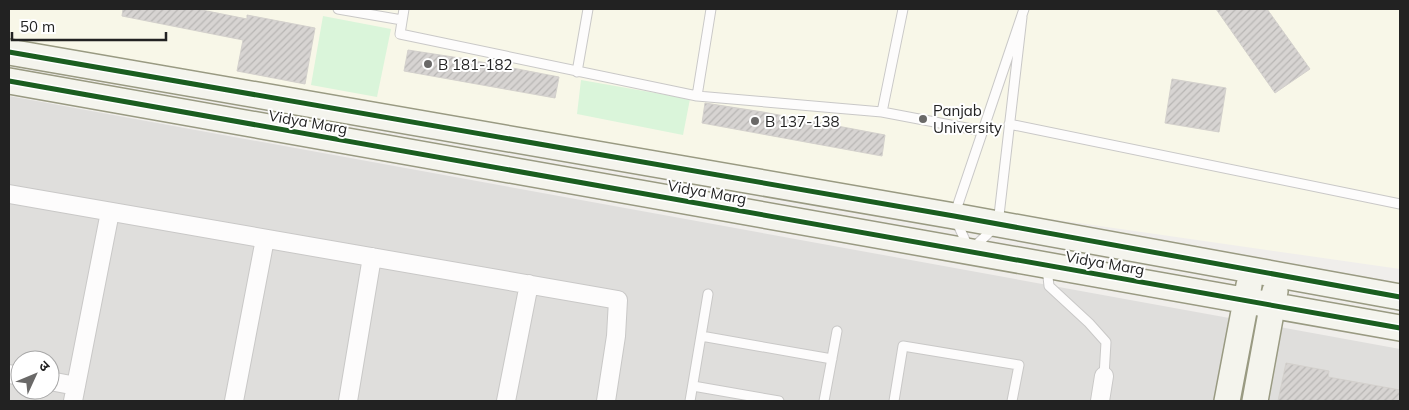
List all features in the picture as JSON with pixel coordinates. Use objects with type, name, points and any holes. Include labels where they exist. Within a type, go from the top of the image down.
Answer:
[{"type":"main road","name":"Vidya Marg","points":[[9,52],[954,216],[1400,297]]},
{"type":"main road","name":"Vidya Marg","points":[[9,81],[1400,328]]},
{"type":"main road","points":[[1227,401],[1251,270]]},
{"type":"main road","points":[[1255,401],[1278,275]]},
{"type":"street","points":[[9,194],[618,300],[616,336],[606,401]]},
{"type":"street","points":[[60,387],[74,394],[110,212]]},
{"type":"street","points":[[234,401],[265,239]]},
{"type":"street","points":[[348,401],[372,257]]},
{"type":"street","points":[[506,401],[528,284]]},
{"type":"street","points":[[1100,401],[1104,376]]},
{"type":"lane","points":[[338,9],[402,20]]},
{"type":"lane","points":[[404,9],[400,34],[576,72],[697,96],[882,112],[982,131]]},
{"type":"lane","points":[[576,72],[588,9]]},
{"type":"lane","points":[[697,96],[711,9]]},
{"type":"lane","points":[[882,112],[902,9]]},
{"type":"lane","points":[[1023,13],[998,224],[970,251],[954,216],[1023,13]]},
{"type":"lane","points":[[1010,124],[1400,204]]},
{"type":"lane","points":[[1046,265],[1049,286],[1089,323],[1106,342],[1104,376]]},
{"type":"lane","points":[[690,401],[708,294]]},
{"type":"lane","points":[[824,401],[837,331]]},
{"type":"lane","points":[[701,336],[832,359]]},
{"type":"lane","points":[[894,401],[903,346],[1019,365],[1012,401]]},
{"type":"lane","points":[[692,386],[779,401]]},
{"type":"shaded area","name":"Panjab University","points":[[9,9],[1400,9],[1400,269],[883,195],[9,43]]},
{"type":"shaded area","points":[[9,96],[1400,349],[1400,401],[9,401]]},
{"type":"green space","points":[[323,16],[391,29],[377,97],[311,85]]},
{"type":"green space","points":[[581,80],[690,99],[683,135],[577,114]]},
{"type":"building","points":[[123,9],[197,9],[247,19],[247,15],[315,28],[305,84],[237,71],[243,40],[122,16]]},
{"type":"building","points":[[1216,9],[1267,9],[1310,69],[1275,93]]},
{"type":"building","points":[[408,50],[559,77],[555,98],[404,71]]},
{"type":"building","points":[[1172,79],[1226,88],[1219,132],[1165,123]]},
{"type":"building","points":[[705,103],[885,135],[882,156],[702,123]]},
{"type":"building","points":[[1286,363],[1329,371],[1328,377],[1400,390],[1400,401],[1278,401]]},
{"type":"cycle path","points":[[9,52],[954,216],[1400,297]]},
{"type":"cycle path","points":[[9,81],[1400,328]]},
{"type":"place","name":"B 181-182","points":[[428,64]]},
{"type":"place","name":"Panjab University","points":[[923,119]]},
{"type":"place","name":"B 137-138","points":[[755,121]]}]
